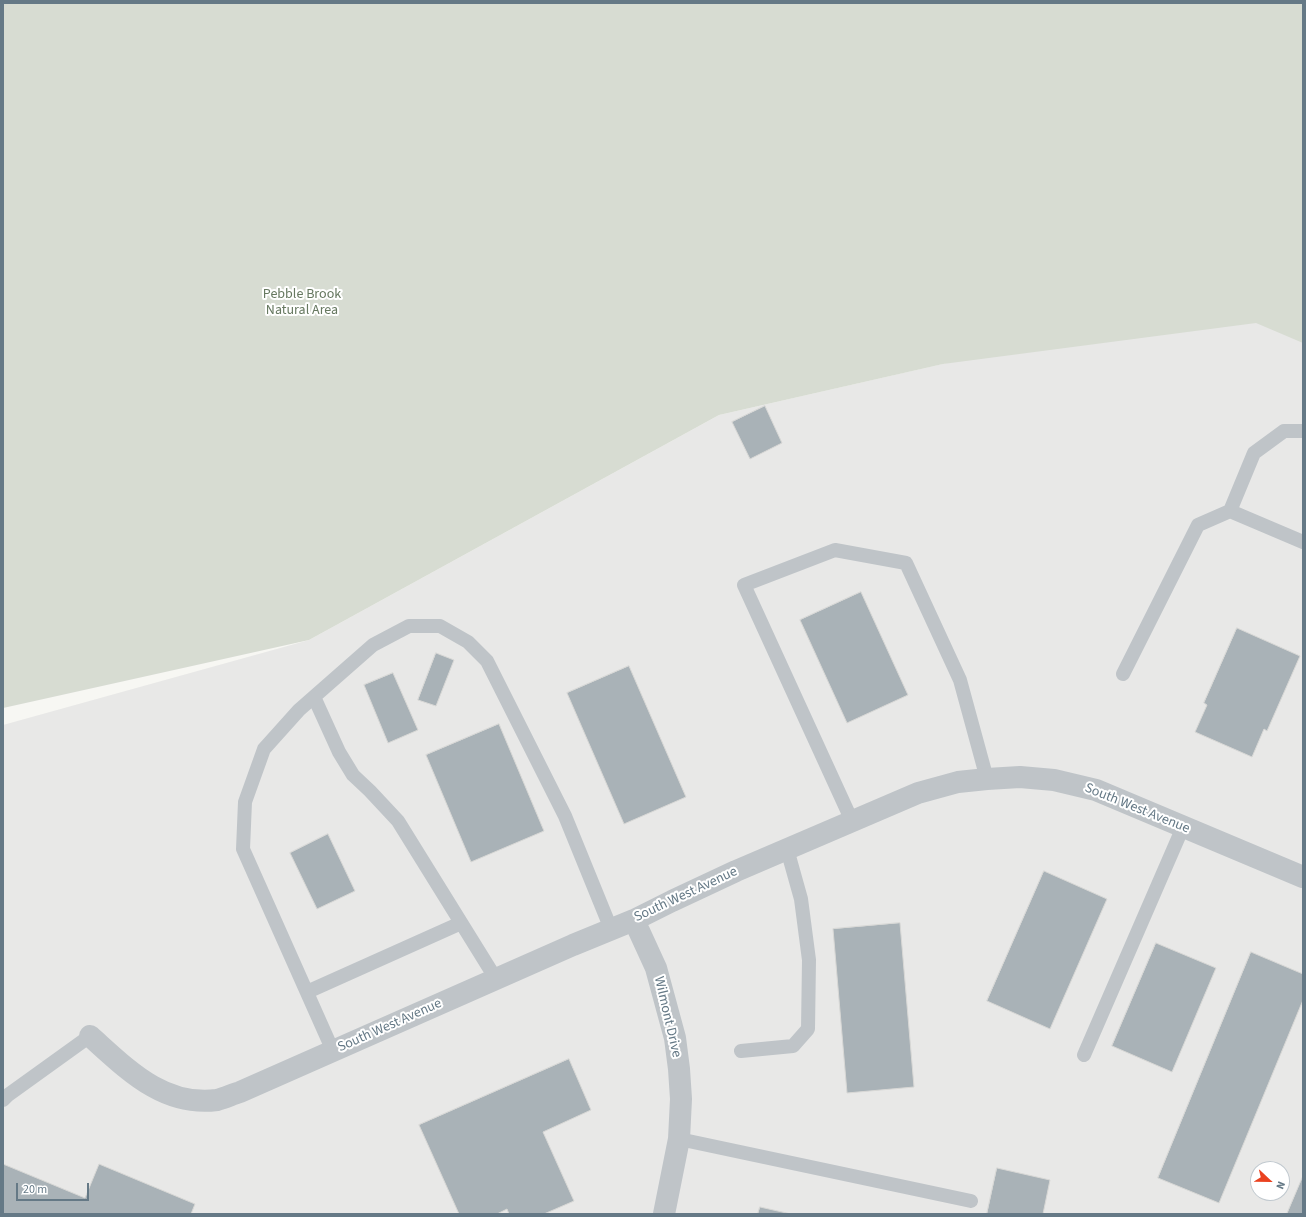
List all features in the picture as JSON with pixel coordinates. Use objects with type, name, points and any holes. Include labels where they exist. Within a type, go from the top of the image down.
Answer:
[{"type":"street","name":"South West Avenue","points":[[90,1036],[135,1076],[164,1093],[191,1101],[218,1100],[634,920],[672,901],[852,821],[918,793],[958,782],[1020,777],[1047,779],[1096,790],[1303,877]]},
{"type":"street","name":"Wilmont Drive","points":[[634,920],[656,968],[674,1038],[679,1069],[681,1099],[679,1139],[664,1214]]},
{"type":"lane","points":[[1123,674],[1198,525],[1230,511],[1254,453],[1284,431],[1303,431]]},
{"type":"lane","points":[[1230,511],[1303,542]]},
{"type":"lane","points":[[852,821],[744,585],[835,550],[906,563],[960,680],[987,779]]},
{"type":"lane","points":[[333,1051],[243,849],[245,802],[264,749],[299,710],[373,645],[409,626],[440,626],[468,642],[487,661],[565,816],[611,929]]},
{"type":"lane","points":[[314,697],[339,752],[353,775],[398,821],[496,979]]},
{"type":"lane","points":[[1084,1055],[1183,827]]},
{"type":"lane","points":[[741,1051],[793,1046],[808,1028],[809,960],[801,899],[787,849]]},
{"type":"lane","points":[[307,992],[461,923]]},
{"type":"lane","points":[[3,1100],[90,1036]]},
{"type":"lane","points":[[679,1139],[971,1201]]},
{"type":"shaded area","points":[[1249,294],[1303,316],[1303,1214],[3,1214],[3,725],[309,640],[719,415]]},
{"type":"green space","name":"Pebble Brook Natural Area","points":[[3,3],[1303,3],[1303,343],[1256,323],[943,364],[719,415],[309,640],[3,708]]},
{"type":"building","points":[[765,406],[782,443],[750,459],[732,422]]},
{"type":"building","points":[[861,592],[908,695],[847,723],[800,620]]},
{"type":"building","points":[[1237,628],[1300,656],[1267,731],[1264,729],[1252,757],[1195,732],[1207,705],[1204,703]]},
{"type":"building","points":[[436,653],[454,660],[436,706],[418,700]]},
{"type":"building","points":[[629,666],[686,797],[624,824],[567,693]]},
{"type":"building","points":[[393,673],[418,730],[388,743],[364,685]]},
{"type":"building","points":[[499,724],[544,831],[471,862],[426,755]]},
{"type":"building","points":[[328,834],[355,891],[317,909],[290,853]]},
{"type":"building","points":[[1044,871],[1107,899],[1050,1029],[987,1001]]},
{"type":"building","points":[[900,923],[914,1087],[847,1093],[833,929]]},
{"type":"building","points":[[1156,943],[1216,968],[1172,1072],[1112,1046]]},
{"type":"building","points":[[1251,952],[1303,974],[1303,1000],[1219,1203],[1158,1178]]},
{"type":"building","points":[[569,1059],[591,1110],[543,1132],[574,1201],[544,1214],[509,1214],[507,1209],[497,1214],[459,1214],[419,1125]]},
{"type":"building","points":[[3,1164],[85,1198],[99,1164],[195,1204],[191,1214],[3,1214]]},
{"type":"building","points":[[997,1168],[1050,1180],[1043,1214],[987,1214]]},
{"type":"building","points":[[1303,1176],[1303,1214],[1287,1214]]},
{"type":"building","points":[[760,1207],[791,1214],[758,1214]]}]
